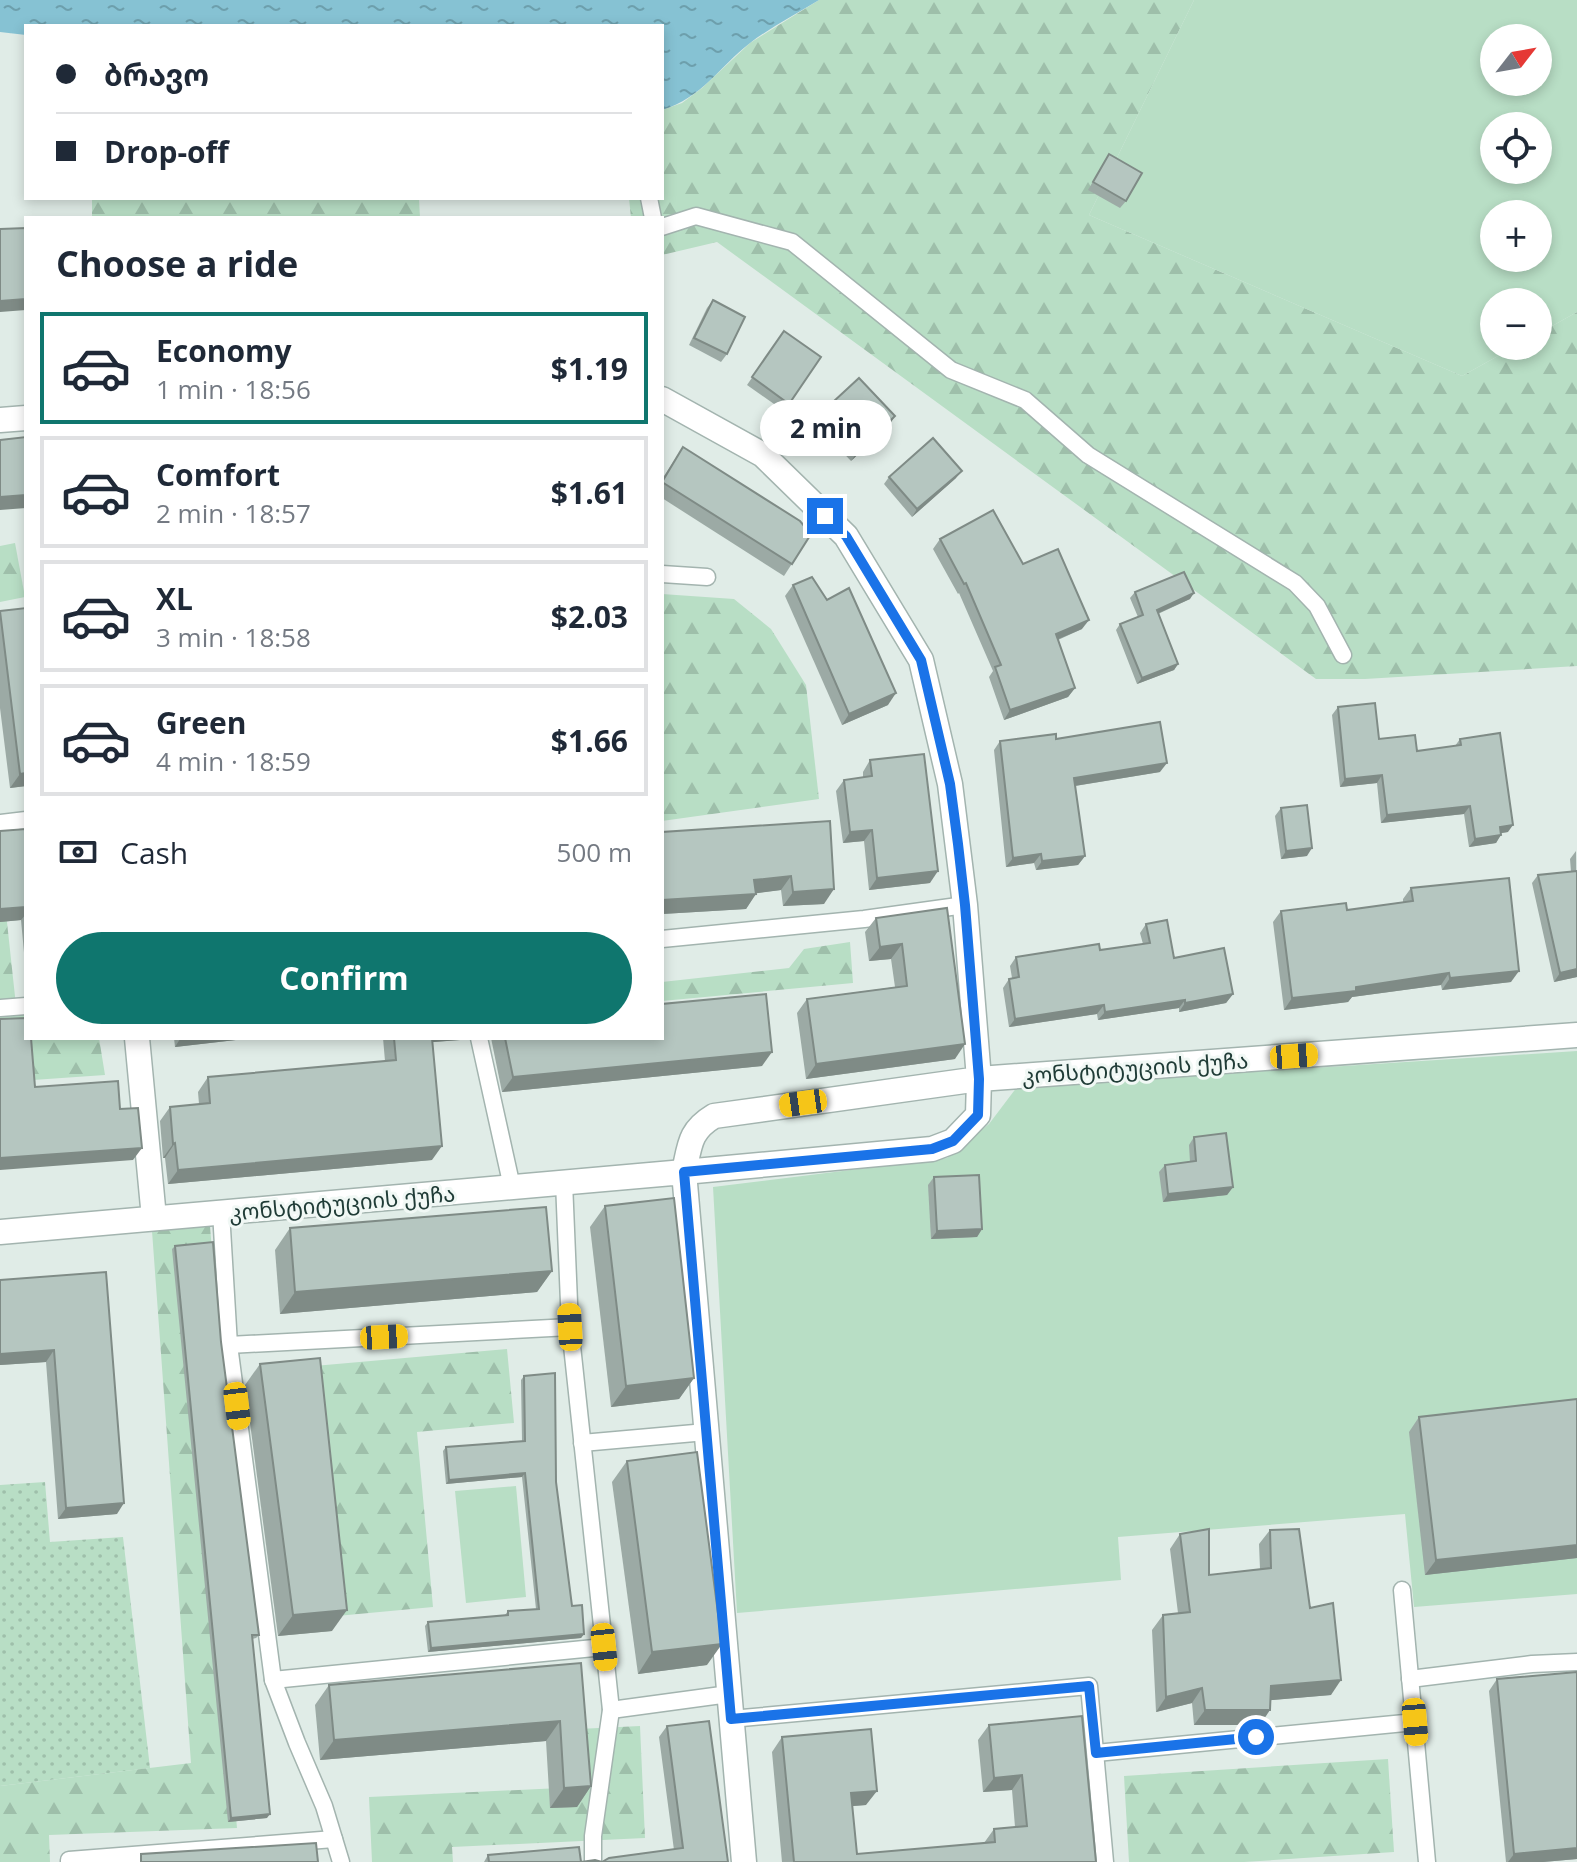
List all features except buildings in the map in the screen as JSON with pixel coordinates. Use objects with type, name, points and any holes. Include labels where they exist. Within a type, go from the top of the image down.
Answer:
[{"type":"street","points":[[664,400],[763,455],[846,536],[921,660],[950,784],[965,905],[979,1079]]},
{"type":"street","points":[[0,420],[24,418]]},
{"type":"street","name":"კონსტიტუციის ქუჩა","points":[[684,1172],[692,1136],[700,1124],[714,1116],[979,1079],[1577,1035]]},
{"type":"street","points":[[137,1040],[154,1218]]},
{"type":"street","name":"კონსტიტუციის ქუჩა","points":[[0,1232],[932,1149],[953,1141],[978,1115],[979,1079]]},
{"type":"street","points":[[684,1172],[744,1862]]},
{"type":"lane","points":[[664,226],[696,216],[792,242],[951,370],[1025,400],[1088,455],[1295,583],[1317,606],[1343,655]]},
{"type":"lane","points":[[664,574],[707,577]]},
{"type":"lane","points":[[0,823],[24,820]]},
{"type":"lane","points":[[664,939],[864,919],[965,905]]},
{"type":"lane","points":[[0,1008],[24,1006]]},
{"type":"lane","points":[[479,1040],[512,1187]]},
{"type":"lane","points":[[564,1182],[570,1327],[611,1710],[593,1836],[593,1862]]},
{"type":"lane","points":[[221,1212],[229,1345],[273,1680],[324,1806],[341,1862]]},
{"type":"lane","points":[[229,1345],[570,1327]]},
{"type":"lane","points":[[582,1443],[706,1432]]},
{"type":"lane","points":[[1402,1590],[1427,1862]]},
{"type":"lane","points":[[273,1680],[604,1647]]},
{"type":"lane","points":[[1410,1679],[1532,1664],[1577,1662]]},
{"type":"lane","points":[[731,1719],[1089,1686],[1105,1862]]},
{"type":"lane","points":[[611,1710],[729,1694]]},
{"type":"lane","points":[[1096,1753],[1415,1722]]},
{"type":"lane","points":[[69,1862],[334,1839]]},
{"type":"green space","points":[[819,0],[1194,0],[1089,215],[1462,376],[1491,360],[1552,360],[1552,326],[1577,312],[1577,666],[1365,679],[1316,679],[717,242],[664,255],[664,216],[631,216],[629,200],[664,200],[664,109],[682,103],[750,43]]},
{"type":"green space","points":[[1194,0],[1577,0],[1577,312],[1552,326],[1552,288],[1480,288],[1480,360],[1491,360],[1462,376],[1089,215]]},
{"type":"green space","points":[[92,200],[419,200],[420,216],[92,216]]},
{"type":"green space","points":[[15,543],[24,597],[0,602],[0,546]]},
{"type":"green space","points":[[664,594],[734,599],[771,629],[806,685],[819,799],[664,821]]},
{"type":"green space","points":[[0,857],[17,1015],[24,1015],[24,1040],[99,1040],[105,1075],[33,1080],[0,1056]]},
{"type":"green space","points":[[850,942],[853,983],[664,1001],[664,982],[789,968],[804,949]]},
{"type":"green space","points":[[1577,1051],[1577,1594],[1414,1607],[1405,1514],[1118,1537],[1121,1580],[737,1613],[713,1187],[947,1158],[989,1124],[1017,1087]]},
{"type":"green space","points":[[210,1226],[219,1340],[194,1346],[237,1828],[49,1835],[50,1862],[0,1862],[0,1786],[191,1763],[152,1231]]},
{"type":"green space","points":[[507,1349],[514,1423],[417,1432],[433,1607],[337,1616],[314,1366]]},
{"type":"green space","points":[[45,1482],[50,1542],[123,1537],[150,1768],[0,1786],[0,1485]]},
{"type":"green space","points":[[516,1486],[526,1597],[466,1603],[455,1491]]},
{"type":"green space","points":[[640,1726],[645,1838],[452,1847],[453,1862],[372,1862],[369,1797],[581,1787],[578,1729]]},
{"type":"green space","points":[[1388,1759],[1394,1852],[1244,1862],[1129,1862],[1124,1776]]},
{"type":"water","points":[[0,0],[819,0],[750,43],[689,98],[664,109],[664,24],[24,24],[24,35],[0,32]]},
{"type":"route","points":[[825,516],[846,536],[921,660],[950,784],[958,844],[979,1079],[978,1115],[953,1141],[932,1149],[684,1172],[731,1719],[1089,1686],[1096,1753],[1256,1737]]}]
